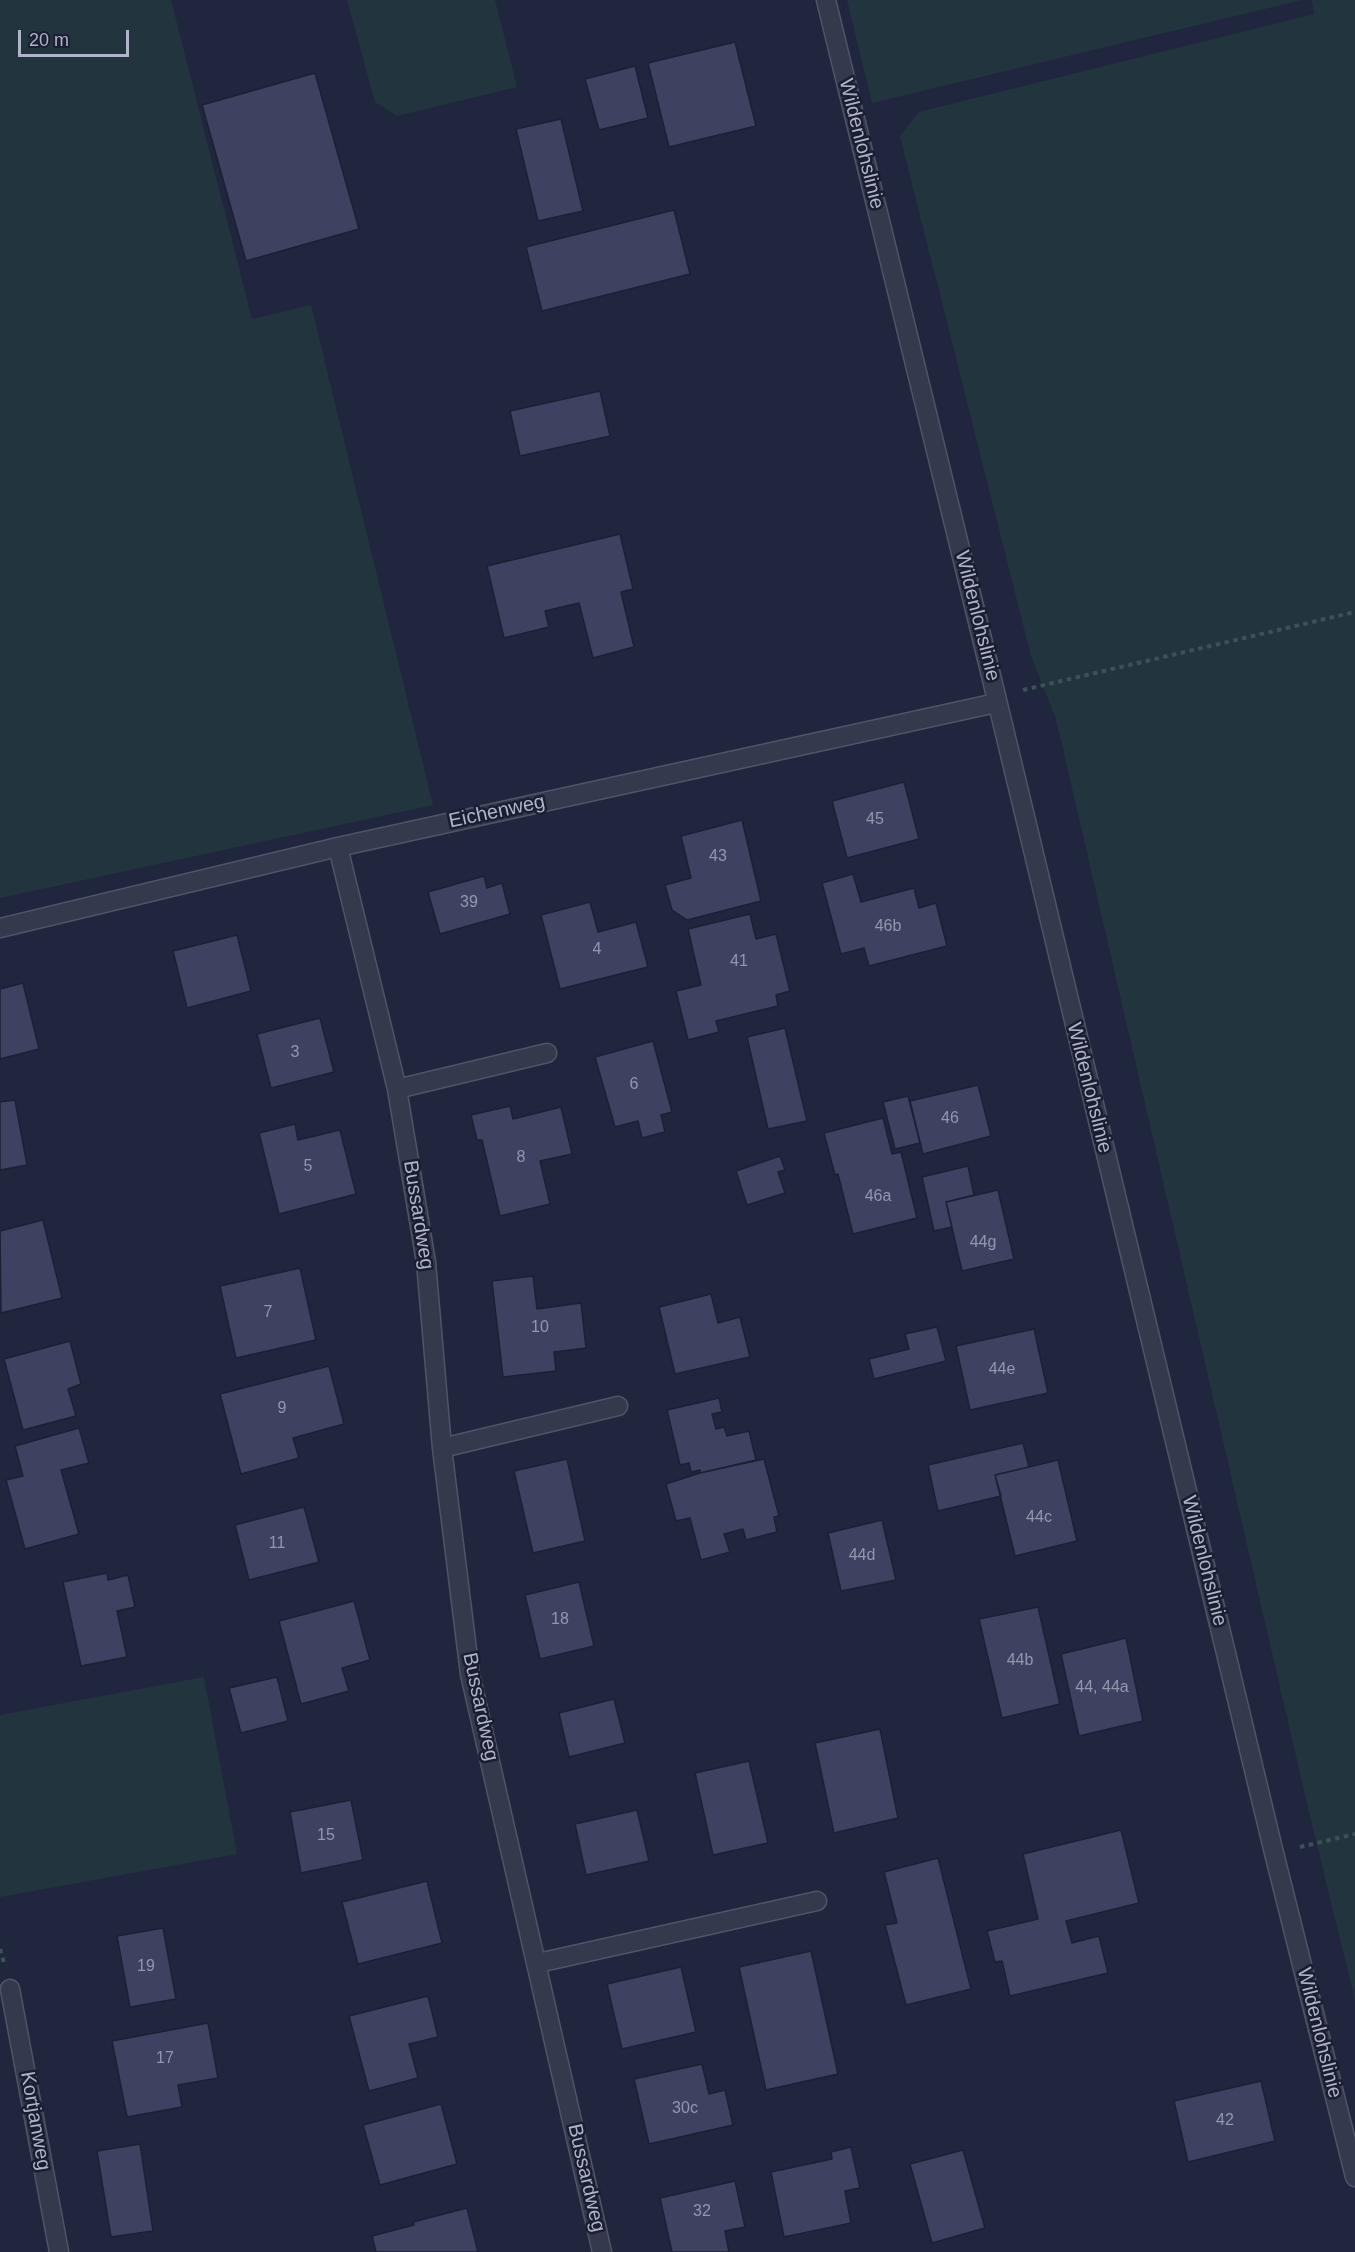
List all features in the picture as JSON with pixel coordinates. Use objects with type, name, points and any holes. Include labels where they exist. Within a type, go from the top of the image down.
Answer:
[{"type":"street","name":"Wildenlohslinie","points":[[826,0],[1274,1853],[1355,2176]]},
{"type":"street","name":"Eichenweg","points":[[0,928],[338,847],[996,699]]},
{"type":"street","name":"Bussardweg","points":[[338,847],[397,1089],[426,1262],[442,1448],[470,1674],[538,1963],[602,2252]]},
{"type":"street","points":[[397,1089],[548,1053]]},
{"type":"street","points":[[442,1448],[618,1406]]},
{"type":"street","points":[[538,1963],[817,1901]]},
{"type":"street","name":"Kortjanweg","points":[[10,1989],[59,2252]]},
{"type":"path","points":[[996,699],[1355,612]]},
{"type":"path","points":[[1274,1853],[1355,1834]]},
{"type":"shaded area","points":[[0,0],[171,0],[252,319],[311,305],[433,805],[0,898]]},
{"type":"shaded area","points":[[347,0],[495,0],[517,87],[397,116],[375,102]]},
{"type":"shaded area","points":[[847,0],[1302,0],[872,103]]},
{"type":"shaded area","points":[[1312,0],[1355,0],[1355,2000],[1308,1808],[1056,719],[1031,656],[900,136],[919,112],[1314,14]]},
{"type":"shaded area","points":[[204,1677],[237,1854],[0,1897],[0,1715]]},
{"type":"building","points":[[735,42],[756,126],[669,147],[648,63]]},
{"type":"building","points":[[635,66],[648,118],[599,130],[585,79]]},
{"type":"building","points":[[315,73],[359,229],[246,261],[202,105]]},
{"type":"building","points":[[561,119],[583,211],[538,221],[516,129]]},
{"type":"building","points":[[674,210],[690,274],[542,311],[526,247]]},
{"type":"building","points":[[600,391],[610,436],[520,456],[510,411]]},
{"type":"building","points":[[620,534],[633,589],[621,592],[634,647],[593,658],[579,603],[545,611],[549,627],[504,638],[487,566]]},
{"type":"building","points":[[904,782],[919,839],[847,858],[832,801]]},
{"type":"building","points":[[742,820],[761,901],[687,920],[672,910],[665,885],[691,878],[681,836]]},
{"type":"building","points":[[853,874],[861,902],[914,888],[919,908],[936,903],[947,946],[869,966],[864,948],[841,954],[822,883]]},
{"type":"building","points":[[484,876],[487,888],[502,883],[510,914],[440,934],[428,892]]},
{"type":"building","points":[[590,902],[598,932],[636,922],[648,967],[560,989],[541,915]]},
{"type":"building","points":[[750,914],[756,939],[776,934],[790,991],[776,995],[778,1006],[716,1021],[719,1032],[688,1040],[676,991],[701,985],[688,929]]},
{"type":"building","points":[[237,935],[251,991],[187,1008],[173,951]]},
{"type":"building","points":[[23,983],[39,1049],[0,1059],[0,989]]},
{"type":"building","points":[[320,1018],[334,1072],[271,1088],[257,1034]]},
{"type":"building","points":[[785,1028],[807,1121],[768,1129],[747,1037]]},
{"type":"building","points":[[653,1041],[672,1112],[661,1115],[665,1132],[642,1138],[638,1121],[615,1127],[595,1057]]},
{"type":"building","points":[[978,1085],[991,1136],[923,1154],[910,1101]]},
{"type":"building","points":[[908,1096],[920,1143],[895,1149],[883,1102]]},
{"type":"building","points":[[15,1100],[27,1165],[0,1170],[0,1102]]},
{"type":"building","points":[[510,1106],[513,1119],[561,1107],[572,1154],[540,1161],[550,1204],[500,1216],[482,1140],[477,1140],[471,1115]]},
{"type":"building","points":[[883,1118],[892,1154],[901,1152],[917,1218],[853,1234],[838,1174],[835,1175],[824,1133]]},
{"type":"building","points":[[295,1124],[298,1140],[340,1130],[356,1194],[279,1214],[259,1133]]},
{"type":"building","points":[[780,1156],[785,1170],[778,1172],[785,1193],[747,1205],[736,1171]]},
{"type":"building","points":[[968,1166],[974,1195],[946,1202],[952,1227],[934,1231],[922,1177]]},
{"type":"building","points":[[998,1190],[1014,1259],[962,1271],[946,1202]]},
{"type":"building","points":[[43,1220],[62,1298],[1,1313],[0,1231]]},
{"type":"building","points":[[300,1268],[316,1340],[236,1358],[220,1286]]},
{"type":"building","points":[[533,1276],[537,1309],[581,1303],[586,1348],[554,1352],[556,1371],[503,1377],[492,1281]]},
{"type":"building","points":[[711,1294],[718,1323],[740,1317],[750,1357],[675,1374],[659,1307]]},
{"type":"building","points":[[937,1327],[946,1361],[874,1379],[869,1359],[909,1349],[905,1334]]},
{"type":"building","points":[[1034,1329],[1048,1393],[970,1410],[956,1346]]},
{"type":"building","points":[[70,1341],[81,1384],[68,1389],[76,1416],[23,1430],[4,1359]]},
{"type":"building","points":[[329,1366],[344,1424],[293,1438],[299,1458],[241,1474],[220,1394]]},
{"type":"building","points":[[719,1398],[722,1412],[712,1414],[716,1429],[724,1427],[727,1436],[749,1431],[756,1460],[700,1473],[700,1470],[691,1472],[689,1463],[680,1465],[667,1410]]},
{"type":"building","points":[[79,1428],[89,1463],[61,1470],[79,1534],[25,1549],[6,1480],[23,1476],[15,1446]]},
{"type":"building","points":[[1023,1443],[1029,1467],[995,1475],[1001,1496],[938,1511],[928,1465]]},
{"type":"building","points":[[567,1459],[585,1541],[533,1553],[514,1471]]},
{"type":"building","points":[[764,1459],[779,1516],[774,1517],[777,1532],[746,1540],[743,1529],[724,1534],[730,1552],[701,1560],[690,1518],[676,1521],[666,1484],[700,1473]]},
{"type":"building","points":[[1058,1460],[1077,1541],[1015,1556],[995,1475]]},
{"type":"building","points":[[304,1507],[319,1562],[249,1580],[235,1525]]},
{"type":"building","points":[[882,1520],[896,1580],[841,1591],[828,1533]]},
{"type":"building","points":[[107,1573],[108,1580],[128,1575],[135,1607],[117,1611],[127,1657],[81,1666],[63,1582]]},
{"type":"building","points":[[579,1582],[594,1646],[540,1659],[525,1595]]},
{"type":"building","points":[[354,1601],[370,1660],[342,1668],[349,1691],[301,1704],[279,1621]]},
{"type":"building","points":[[1038,1607],[1060,1704],[1002,1718],[979,1619]]},
{"type":"building","points":[[1126,1638],[1143,1721],[1079,1736],[1061,1654]]},
{"type":"building","points":[[277,1677],[288,1721],[241,1733],[229,1688]]},
{"type":"building","points":[[614,1699],[625,1743],[569,1757],[559,1713]]},
{"type":"building","points":[[880,1729],[898,1818],[834,1833],[815,1743]]},
{"type":"building","points":[[749,1761],[768,1843],[713,1855],[695,1773]]},
{"type":"building","points":[[351,1800],[363,1860],[301,1873],[290,1812]]},
{"type":"building","points":[[637,1810],[649,1861],[586,1875],[575,1824]]},
{"type":"building","points":[[1121,1830],[1139,1903],[1066,1921],[1072,1943],[1099,1936],[1108,1973],[1010,1996],[1002,1961],[995,1962],[987,1931],[1038,1919],[1023,1854]]},
{"type":"building","points":[[938,1858],[971,1989],[906,2005],[885,1925],[897,1923],[884,1872]]},
{"type":"building","points":[[427,1881],[442,1943],[358,1964],[342,1902]]},
{"type":"building","points":[[163,1928],[176,1999],[130,2007],[117,1936]]},
{"type":"building","points":[[811,1951],[838,2074],[766,2090],[739,1967]]},
{"type":"building","points":[[681,1967],[696,2032],[622,2049],[607,1984]]},
{"type":"building","points":[[428,1996],[438,2037],[409,2044],[418,2078],[369,2091],[349,2016]]},
{"type":"building","points":[[208,2023],[218,2078],[178,2085],[182,2107],[127,2117],[112,2041]]},
{"type":"building","points":[[702,2064],[709,2094],[725,2090],[733,2125],[649,2144],[634,2079]]},
{"type":"building","points":[[1261,2081],[1275,2141],[1188,2162],[1174,2101]]},
{"type":"building","points":[[441,2104],[457,2164],[380,2185],[363,2125]]},
{"type":"building","points":[[140,2144],[153,2231],[111,2237],[97,2151]]},
{"type":"building","points":[[851,2147],[860,2188],[845,2191],[851,2223],[784,2237],[771,2172],[832,2159],[831,2152]]},
{"type":"building","points":[[963,2150],[985,2228],[932,2243],[910,2164]]},
{"type":"building","points":[[735,2181],[745,2227],[725,2231],[729,2252],[672,2252],[660,2198]]},
{"type":"building","points":[[467,2208],[478,2252],[376,2252],[372,2236],[414,2225],[413,2222]]}]
